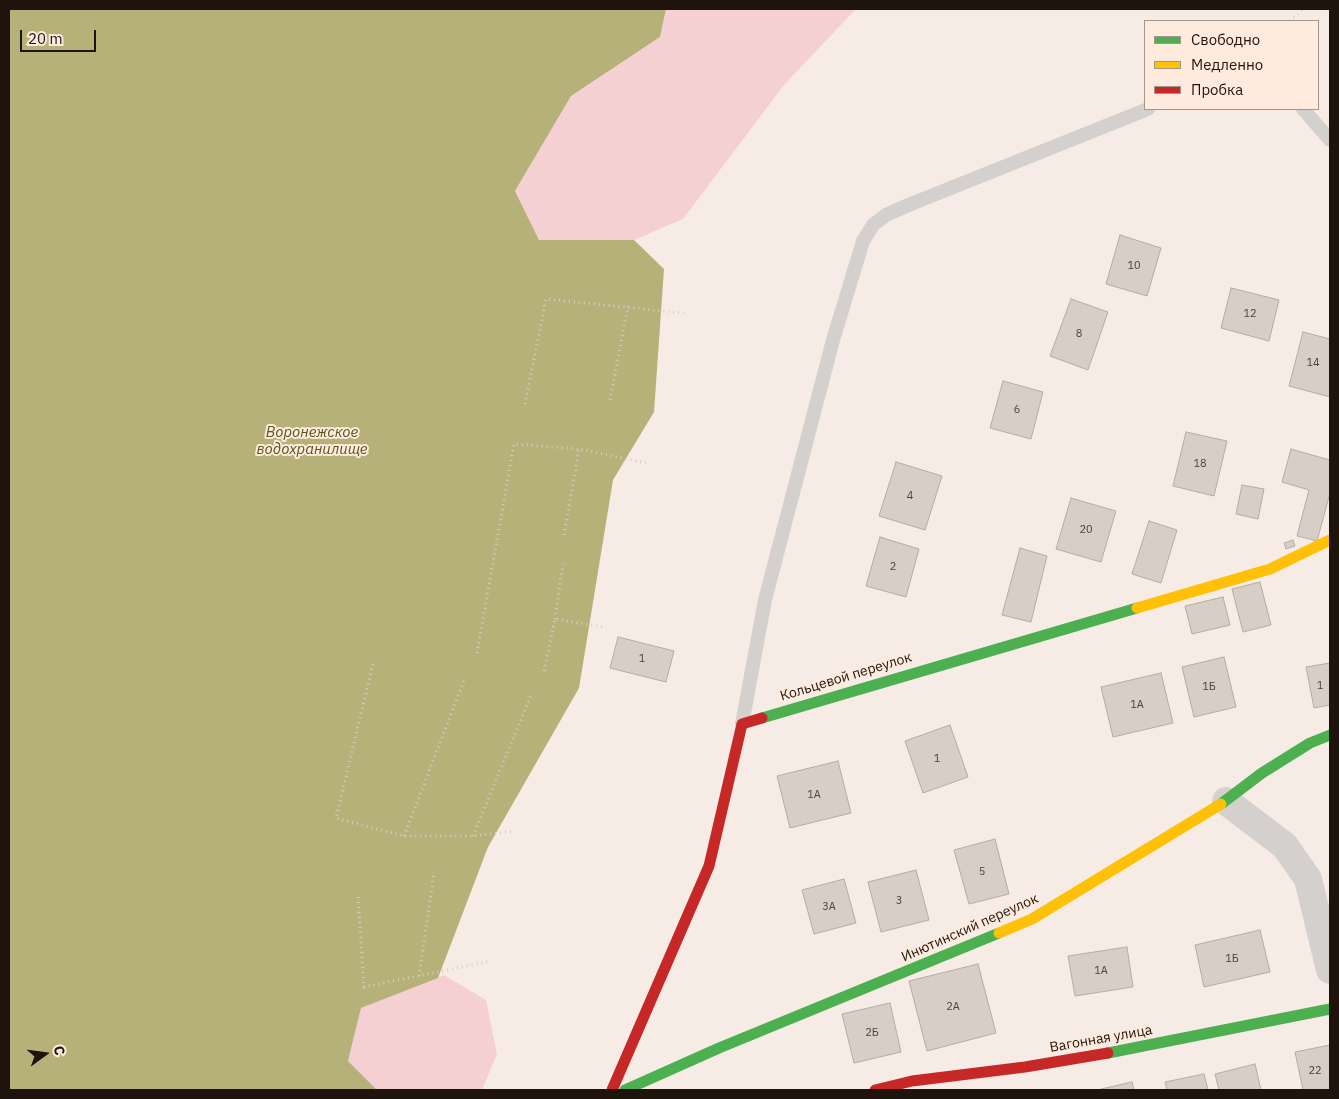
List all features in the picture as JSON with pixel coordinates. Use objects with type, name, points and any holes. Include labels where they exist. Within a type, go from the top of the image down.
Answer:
[{"type":"street","name":"Кольцевой переулок","points":[[742,724],[1270,569],[1330,540]]},
{"type":"street","points":[[612,1090],[709,866],[742,724]]},
{"type":"street","name":"Инютинский переулок","points":[[625,1090],[718,1048],[946,957],[1032,919],[1226,801],[1278,763],[1310,743],[1330,735]]},
{"type":"street","points":[[1226,801],[1285,846],[1308,879],[1330,970]]},
{"type":"street","name":"Вагонная улица","points":[[875,1090],[912,1081],[1025,1067],[1160,1044],[1330,1009]]},
{"type":"lane","points":[[742,724],[765,600],[815,408],[863,241],[874,225],[886,215],[1146,110]]},
{"type":"lane","points":[[1304,110],[1330,140]]},
{"type":"path","points":[[1291,20],[1303,9]]},
{"type":"path","points":[[524,404],[546,299],[684,313]]},
{"type":"path","points":[[610,400],[628,306]]},
{"type":"path","points":[[477,653],[514,444],[579,449],[646,463]]},
{"type":"path","points":[[564,535],[579,449]]},
{"type":"path","points":[[544,671],[555,620],[562,564]]},
{"type":"path","points":[[555,620],[603,628]]},
{"type":"path","points":[[373,664],[336,818],[404,836],[473,836],[514,830]]},
{"type":"path","points":[[404,836],[465,678]]},
{"type":"path","points":[[473,836],[531,695]]},
{"type":"path","points":[[419,976],[434,874]]},
{"type":"path","points":[[358,897],[364,987],[491,962]]},
{"type":"shaded area","points":[[666,9],[856,9],[784,85],[683,219],[634,240],[539,240],[515,191],[571,96],[660,37]]},
{"type":"shaded area","points":[[444,975],[486,1000],[497,1054],[482,1090],[377,1090],[348,1061],[361,1008]]},
{"type":"water","name":"Воронежское водохранилище","points":[[9,9],[666,9],[660,37],[571,96],[515,191],[539,240],[634,240],[664,269],[654,412],[613,480],[579,688],[488,847],[438,978],[361,1008],[348,1061],[377,1090],[9,1090]]},
{"type":"building","points":[[1120,235],[1161,248],[1147,296],[1106,284]]},
{"type":"building","points":[[1231,288],[1279,300],[1269,341],[1221,328]]},
{"type":"building","points":[[1071,299],[1108,312],[1088,370],[1050,356]]},
{"type":"building","points":[[1303,332],[1330,339],[1330,397],[1289,386]]},
{"type":"building","points":[[1003,381],[1043,392],[1031,439],[990,428]]},
{"type":"building","points":[[1186,432],[1227,441],[1214,496],[1173,486]]},
{"type":"building","points":[[1291,449],[1330,460],[1330,493],[1317,541],[1297,536],[1309,490],[1282,482]]},
{"type":"building","points":[[896,462],[942,476],[925,530],[879,516]]},
{"type":"building","points":[[1242,485],[1264,489],[1258,519],[1236,514]]},
{"type":"building","points":[[1071,498],[1116,511],[1101,562],[1056,549]]},
{"type":"building","points":[[1149,521],[1177,530],[1161,583],[1132,574]]},
{"type":"building","points":[[880,537],[919,549],[906,597],[866,586]]},
{"type":"building","points":[[1293,540],[1295,546],[1286,549],[1284,543]]},
{"type":"building","points":[[1020,548],[1047,556],[1031,622],[1002,615]]},
{"type":"building","points":[[1260,582],[1271,625],[1243,632],[1232,589]]},
{"type":"building","points":[[1223,597],[1230,625],[1192,634],[1185,606]]},
{"type":"building","points":[[618,637],[674,651],[666,682],[610,668]]},
{"type":"building","points":[[1224,657],[1236,707],[1194,717],[1182,667]]},
{"type":"building","points":[[1330,663],[1330,705],[1314,708],[1306,667]]},
{"type":"building","points":[[1161,673],[1173,723],[1113,737],[1101,687]]},
{"type":"building","points":[[950,725],[968,777],[923,793],[905,741]]},
{"type":"building","points":[[838,761],[851,813],[790,828],[777,776]]},
{"type":"building","points":[[995,839],[1009,894],[969,904],[954,850]]},
{"type":"building","points":[[916,870],[929,920],[881,932],[868,882]]},
{"type":"building","points":[[844,879],[856,923],[814,934],[802,890]]},
{"type":"building","points":[[1260,930],[1270,972],[1204,987],[1195,945]]},
{"type":"building","points":[[1127,947],[1133,987],[1075,996],[1068,956]]},
{"type":"building","points":[[978,964],[996,1033],[927,1051],[909,981]]},
{"type":"building","points":[[890,1003],[901,1052],[854,1063],[842,1014]]},
{"type":"building","points":[[1330,1045],[1330,1090],[1303,1090],[1295,1052]]},
{"type":"building","points":[[1255,1064],[1261,1090],[1219,1090],[1215,1074]]},
{"type":"building","points":[[1204,1074],[1208,1090],[1167,1090],[1165,1082]]},
{"type":"building","points":[[1132,1082],[1134,1090],[1097,1090]]},
{"type":"traffic: fast","points":[[762,718],[1137,608]]},
{"type":"traffic: fast","points":[[1221,804],[1262,773],[1310,743],[1330,735]]},
{"type":"traffic: fast","points":[[625,1090],[719,1048],[999,933]]},
{"type":"traffic: fast","points":[[1108,1053],[1330,1009]]},
{"type":"traffic: slow","points":[[1137,608],[1270,569],[1330,540]]},
{"type":"traffic: slow","points":[[999,933],[1032,919],[1221,804]]},
{"type":"traffic: jam","points":[[612,1090],[709,866],[742,724],[762,718]]},
{"type":"traffic: jam","points":[[875,1090],[912,1081],[1025,1067],[1108,1053]]}]
